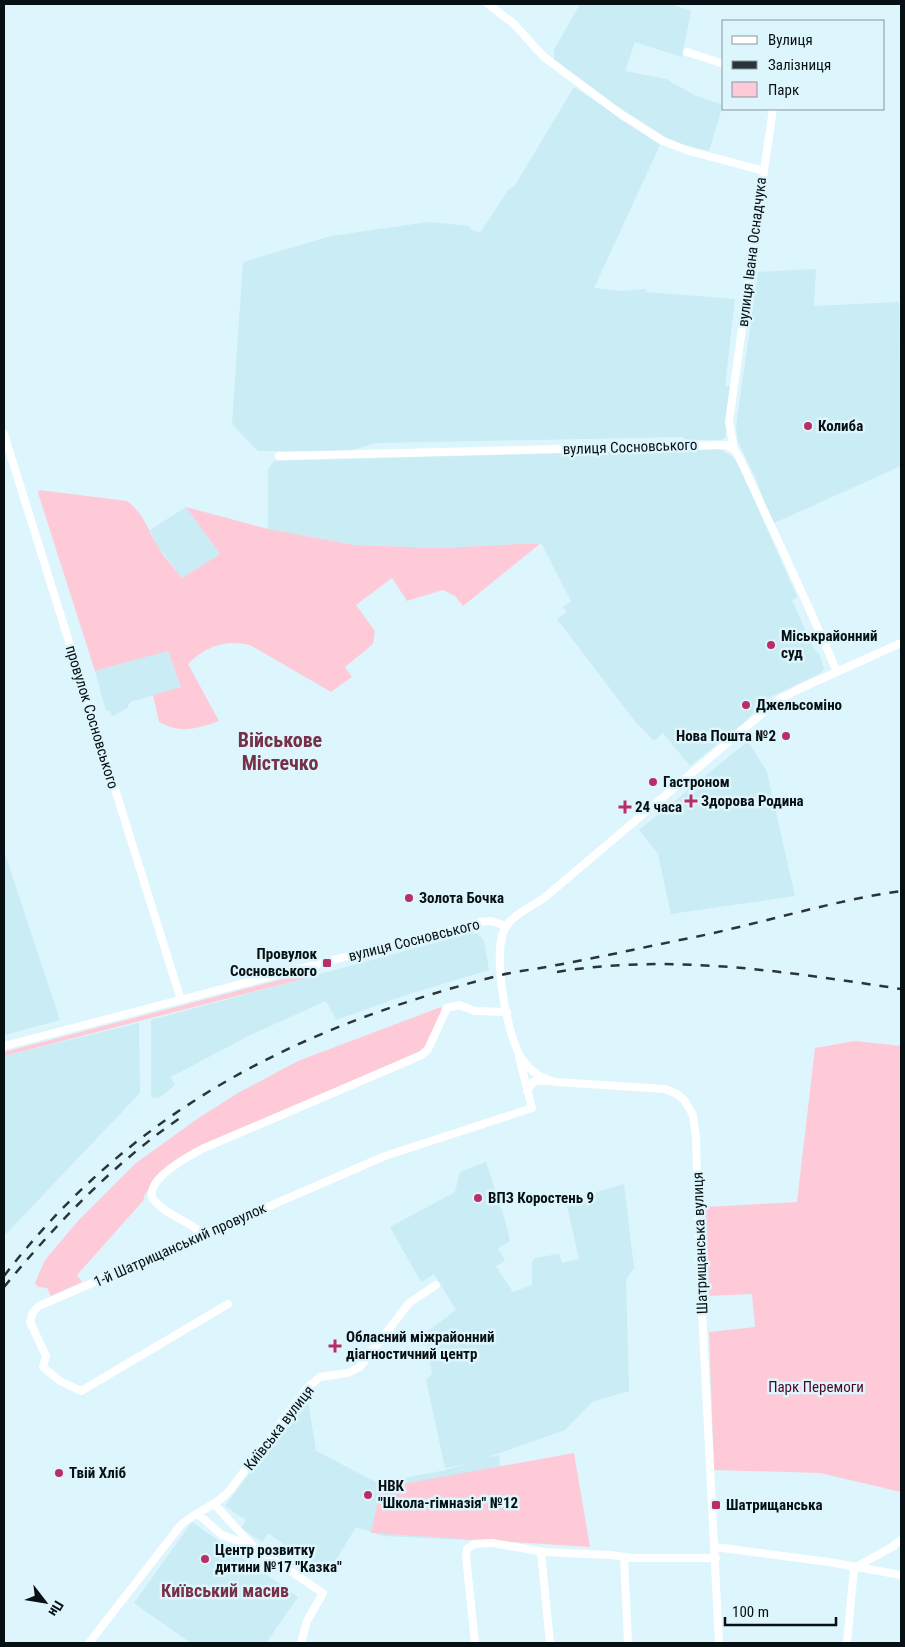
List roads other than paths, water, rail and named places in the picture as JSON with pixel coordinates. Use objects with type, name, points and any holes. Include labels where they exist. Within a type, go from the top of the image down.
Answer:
[{"type":"street","name":"вулиця Івана Оснадчука","points":[[488,4],[514,24],[544,57],[622,115],[663,141],[689,151],[764,170],[729,422],[734,449]]},
{"type":"street","points":[[687,52],[722,63]]},
{"type":"street","points":[[764,170],[773,110]]},
{"type":"street","name":"провулок Сосновського","points":[[4,434],[181,1000]]},
{"type":"street","name":"вулиця Сосновського","points":[[279,456],[714,444],[725,445],[734,449]]},
{"type":"street","points":[[734,449],[798,580],[837,672]]},
{"type":"street","points":[[506,926],[551,892],[778,700],[901,643]]},
{"type":"street","name":"вулиця Сосновського","points":[[4,1046],[479,922],[491,921],[506,926]]},
{"type":"street","name":"Шатрищанська вулиця","points":[[506,926],[501,939],[501,981],[509,1029],[517,1050],[531,1069],[556,1082],[666,1089],[677,1094],[685,1101],[693,1115],[696,1137],[699,1252],[719,1643]]},
{"type":"street","points":[[202,1234],[195,1227],[161,1206],[152,1197],[151,1191],[157,1181],[181,1161],[202,1149],[421,1055],[428,1049],[447,1008],[459,1005],[475,1011],[507,1012]]},
{"type":"street","name":"1-й Шатрищанський провулок","points":[[228,1304],[85,1390],[71,1388],[43,1367],[46,1356],[30,1322],[36,1308],[202,1234],[388,1155],[458,1134],[532,1108],[517,1050]]},
{"type":"street","points":[[527,1091],[534,1081],[556,1082]]},
{"type":"street","name":"Київська вулиця","points":[[89,1643],[180,1526],[214,1505],[227,1494],[310,1385],[320,1377],[348,1373],[360,1367],[409,1302],[436,1285]]},
{"type":"street","points":[[214,1505],[255,1548]]},
{"type":"street","points":[[198,1514],[222,1535],[255,1548],[323,1593],[308,1621],[301,1643]]},
{"type":"street","points":[[854,1568],[901,1540]]},
{"type":"street","points":[[475,1643],[467,1549],[474,1544],[496,1543],[542,1552],[610,1555],[624,1558],[716,1558]]},
{"type":"street","points":[[715,1547],[829,1562],[901,1575]]},
{"type":"street","points":[[542,1552],[550,1643]]},
{"type":"street","points":[[624,1558],[628,1643]]},
{"type":"street","points":[[847,1643],[854,1568]]},
{"type":"railway","points":[[4,1276],[54,1218],[107,1166],[164,1122],[224,1083],[287,1050],[354,1021],[424,997],[497,976],[690,938],[874,895],[901,891]]},
{"type":"railway","points":[[557,972],[643,964],[729,967],[816,976],[901,989]]},
{"type":"railway","points":[[4,1287],[44,1240],[86,1196],[132,1155],[180,1118]]},
{"type":"place","name":"Колиба","points":[[808,426]]},
{"type":"place","name":"Міськрайонний суд","points":[[771,645]]},
{"type":"place","name":"Джельсоміно","points":[[746,705]]},
{"type":"place","name":"Нова Пошта №2","points":[[786,736]]},
{"type":"place","name":"Гастроном","points":[[653,782]]},
{"type":"place","name":"Здорова Родина","points":[[691,801]]},
{"type":"place","name":"24 часа","points":[[625,807]]},
{"type":"place","name":"Золота Бочка","points":[[409,898]]},
{"type":"place","name":"Провулок Сосновського","points":[[327,963]]},
{"type":"place","name":"ВПЗ Коростень 9","points":[[478,1198]]},
{"type":"place","name":"Обласний міжрайонний діагностичний центр","points":[[335,1346]]},
{"type":"place","name":"Твій Хліб","points":[[59,1473]]},
{"type":"place","name":"НВК \"Школа-гімназія\" №12","points":[[368,1495]]},
{"type":"place","name":"Шатрищанська","points":[[716,1505]]},
{"type":"place","name":"Центр розвитку дитини №17 \"Казка\"","points":[[205,1559]]},
{"type":"district","name":"Військове Містечко","points":[[280,752]]},
{"type":"district","name":"Київський масив","points":[[225,1590]]},
{"type":"park label","name":"Парк Перемоги","points":[[816,1387]]}]
